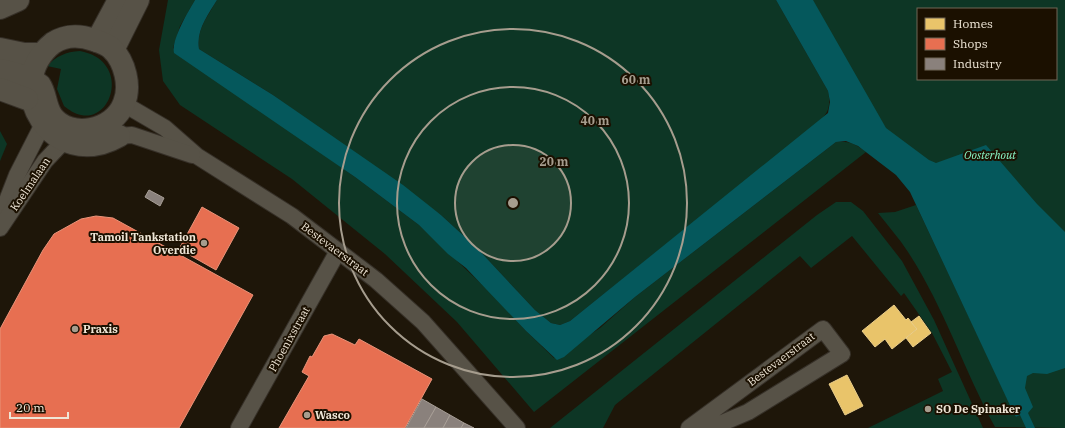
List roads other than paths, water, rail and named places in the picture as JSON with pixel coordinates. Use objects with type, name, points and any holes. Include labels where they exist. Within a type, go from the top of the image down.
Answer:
[{"type":"street","points":[[0,8],[18,0]]},
{"type":"street","points":[[105,45],[119,0]]},
{"type":"street","points":[[105,45],[138,0]]},
{"type":"street","points":[[77,36],[105,45],[118,57],[126,75],[127,85],[124,104],[109,122],[100,127],[70,136],[42,126],[31,112],[27,88],[31,68],[40,54],[56,41],[66,37],[77,36]]},
{"type":"street","points":[[0,49],[24,54],[40,54]]},
{"type":"street","points":[[0,70],[27,88]]},
{"type":"street","points":[[0,89],[27,88],[40,85],[47,107],[56,120],[63,126],[74,145],[94,146],[120,136],[132,135],[197,156]]},
{"type":"street","name":"Bestevaerstraat","points":[[124,104],[165,128],[197,156],[292,216],[376,280],[423,322],[517,428]]},
{"type":"street","name":"Koelmalaan","points":[[0,219],[17,175],[42,126]]},
{"type":"street","name":"Koelmalaan","points":[[0,228],[45,161],[70,136]]},
{"type":"street","name":"Phoenixstraat","points":[[239,428],[338,251]]},
{"type":"street","name":"Bestevaerstraat","points":[[689,428],[823,329],[842,354],[748,412],[710,428]]},
{"type":"water","points":[[195,0],[217,0],[201,29],[199,35],[199,49],[273,95],[403,185],[441,215],[477,248],[535,310],[551,323],[560,325],[570,321],[828,113],[830,102],[828,91],[776,0],[813,0],[886,128],[929,160],[936,163],[986,145],[1037,204],[1065,232],[1065,368],[1047,374],[1033,373],[1027,376],[1025,388],[1033,407],[1028,413],[1035,428],[1026,428],[1020,415],[1016,417],[1014,414],[910,192],[896,175],[858,146],[846,141],[836,142],[635,297],[564,357],[557,360],[526,331],[466,268],[448,254],[419,225],[355,177],[174,53],[177,34]]},
{"type":"place","name":"Tamoil Tankstation Overdie","points":[[204,243]]},
{"type":"place","name":"Praxis","points":[[75,329]]},
{"type":"place","name":"SO De Spinaker","points":[[928,409]]},
{"type":"place","name":"Wasco","points":[[307,415]]},
{"type":"park label","name":"Oosterhout","points":[[990,155]]}]
